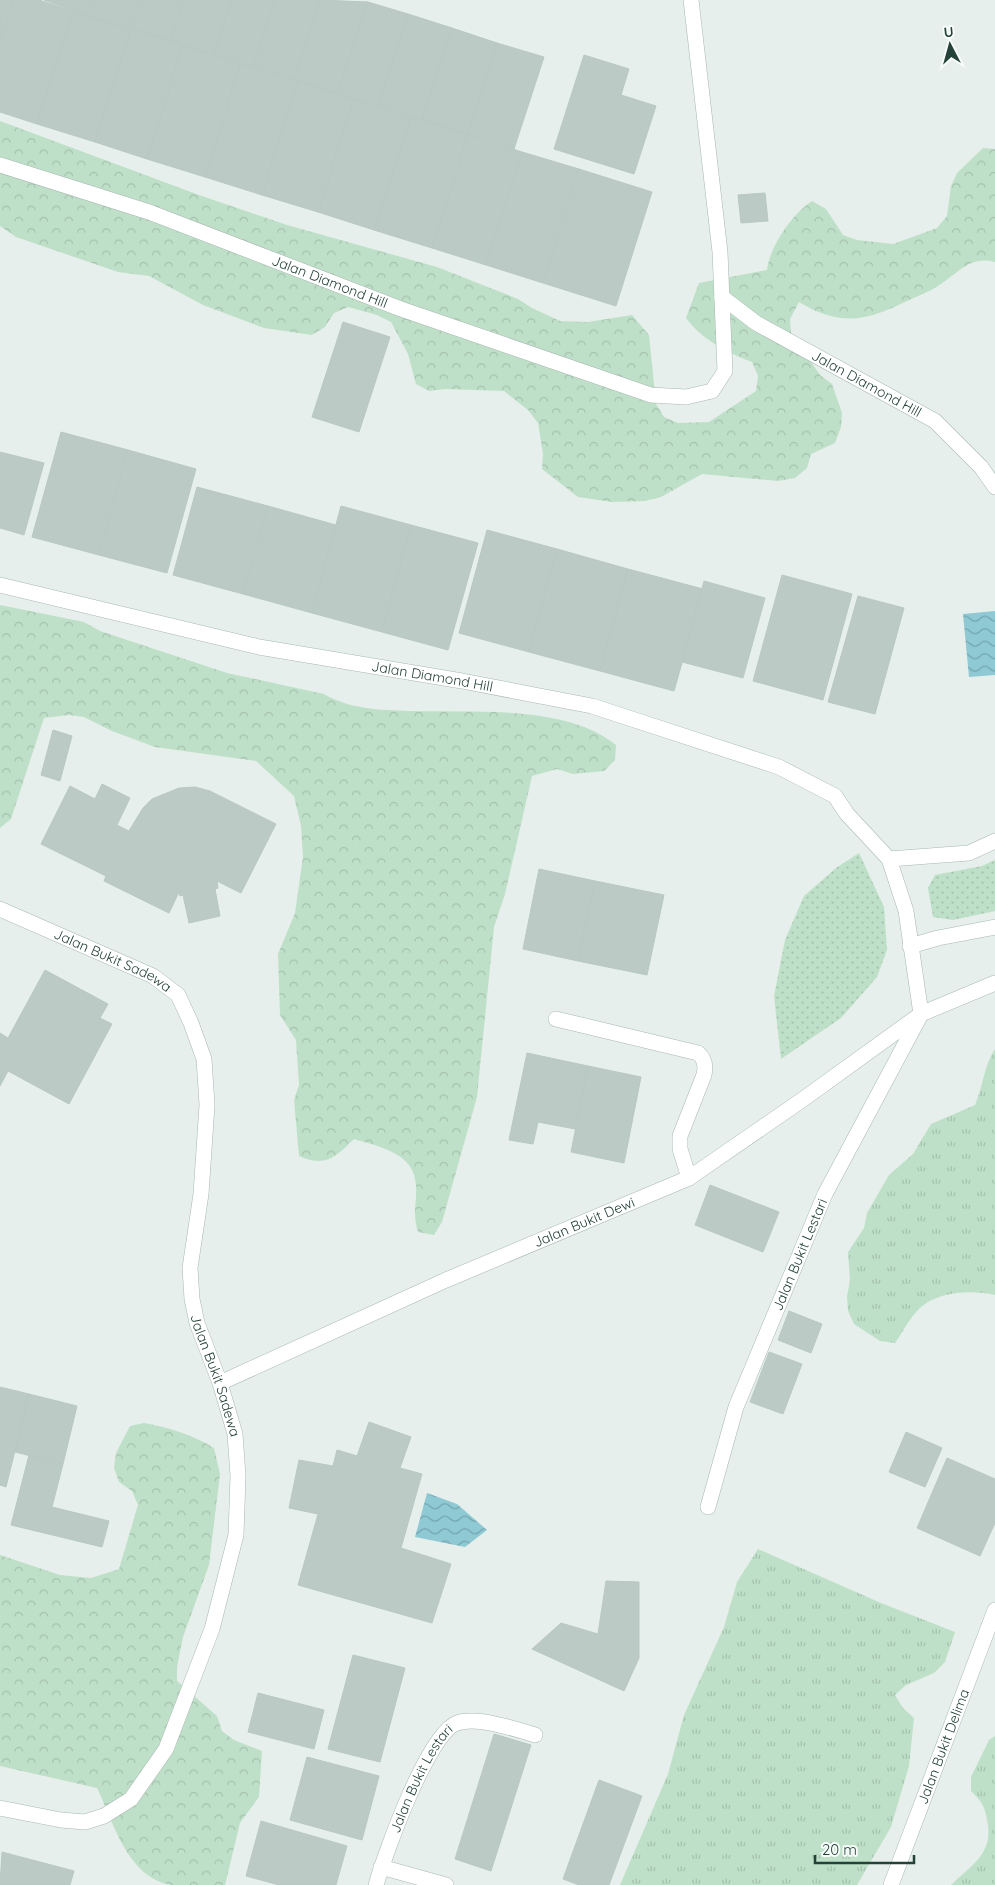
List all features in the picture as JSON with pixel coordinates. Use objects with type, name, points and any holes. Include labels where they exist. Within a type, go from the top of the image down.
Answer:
[{"type":"street","name":"Jalan Diamond Hill","points":[[0,164],[149,212],[401,309],[651,394],[686,397],[712,391],[725,371],[720,252],[691,0]]},
{"type":"street","name":"Jalan Diamond Hill","points":[[722,297],[756,323],[935,421],[981,467],[995,487]]},
{"type":"street","name":"Jalan Diamond Hill","points":[[0,585],[259,647],[462,681],[592,706],[779,767],[835,796],[847,814],[889,860]]},
{"type":"street","points":[[995,840],[969,853],[889,860],[906,911],[921,1014],[995,983]]},
{"type":"street","name":"Jalan Bukit Sadewa","points":[[0,909],[153,976],[178,995],[191,1024],[204,1059],[207,1098],[201,1194],[190,1268],[192,1299],[198,1323],[220,1383],[235,1434],[238,1476],[236,1536],[212,1629],[166,1749],[131,1799],[104,1816],[84,1822],[61,1820],[0,1808]]},
{"type":"street","points":[[910,946],[938,938],[995,927]]},
{"type":"street","name":"Jalan Bukit Dewi","points":[[220,1383],[446,1280],[689,1178],[802,1100],[921,1014]]},
{"type":"street","name":"Jalan Bukit Lestari","points":[[708,1507],[736,1407],[825,1194],[921,1014]]},
{"type":"street","points":[[556,1019],[698,1053],[702,1056],[706,1068],[680,1136],[680,1149],[689,1178]]},
{"type":"street","name":"Jalan Bukit Delima","points":[[891,1885],[995,1610]]},
{"type":"street","name":"Jalan Bukit Lestari","points":[[376,1885],[405,1801],[434,1748],[454,1724],[465,1721],[535,1735]]},
{"type":"street","points":[[381,1867],[446,1885]]},
{"type":"green space","points":[[0,121],[199,195],[287,225],[437,267],[518,299],[560,321],[588,322],[632,315],[649,335],[656,404],[664,417],[678,423],[709,422],[756,391],[758,376],[752,362],[707,339],[686,318],[699,283],[767,270],[772,251],[783,231],[797,214],[812,201],[826,209],[843,235],[857,240],[893,244],[937,228],[947,216],[951,186],[957,173],[983,148],[995,149],[995,262],[978,261],[971,263],[931,290],[893,308],[866,317],[841,318],[814,310],[799,302],[790,319],[791,333],[820,375],[832,384],[842,413],[841,427],[835,443],[811,454],[807,468],[795,478],[778,481],[702,474],[661,497],[645,501],[612,502],[578,497],[542,469],[543,454],[538,423],[528,410],[504,391],[445,389],[429,391],[416,384],[408,354],[391,322],[377,315],[348,307],[334,313],[325,327],[312,335],[264,328],[203,305],[149,276],[118,272],[16,237],[0,226]]},
{"type":"green space","points":[[0,605],[84,622],[100,631],[227,673],[324,694],[354,706],[409,711],[517,713],[545,717],[571,723],[595,732],[616,745],[615,760],[604,771],[573,774],[557,769],[532,776],[505,894],[494,927],[477,1097],[442,1222],[434,1235],[418,1232],[415,1219],[416,1186],[414,1175],[410,1166],[394,1153],[354,1139],[330,1159],[316,1161],[299,1156],[294,1100],[299,1085],[296,1040],[280,1015],[278,954],[295,913],[303,857],[301,826],[294,796],[256,761],[155,747],[112,731],[84,717],[69,715],[44,718],[11,819],[0,828]]},
{"type":"green space","points":[[859,853],[884,907],[887,950],[877,977],[841,1018],[781,1059],[774,996],[785,940],[804,896],[836,868]]},
{"type":"green space","points":[[995,860],[995,911],[953,920],[933,917],[928,888],[935,875],[982,866]]},
{"type":"green space","points":[[995,1049],[995,1295],[966,1292],[936,1298],[916,1312],[895,1343],[880,1341],[854,1324],[848,1311],[847,1296],[850,1281],[848,1252],[864,1228],[867,1213],[889,1175],[913,1154],[931,1124],[975,1105],[988,1062]]},
{"type":"green space","points":[[144,1423],[180,1432],[214,1448],[220,1474],[209,1565],[183,1637],[177,1667],[177,1681],[217,1716],[222,1731],[234,1740],[262,1751],[259,1797],[240,1823],[225,1885],[171,1885],[156,1880],[143,1871],[124,1847],[97,1788],[0,1766],[0,1555],[60,1575],[91,1578],[119,1569],[138,1505],[132,1491],[119,1482],[114,1468],[116,1453],[130,1426]]},
{"type":"green space","points":[[758,1549],[881,1603],[955,1632],[945,1662],[934,1673],[906,1685],[895,1695],[903,1708],[914,1718],[909,1766],[891,1827],[857,1885],[620,1885],[668,1774],[684,1715],[724,1627],[737,1582]]},
{"type":"green space","points":[[995,1736],[995,1885],[951,1885],[972,1866],[987,1844],[988,1825],[986,1814],[983,1806],[971,1791],[971,1777],[989,1740]]},
{"type":"water","points":[[995,611],[995,675],[969,677],[963,614]]},
{"type":"water","points":[[427,1493],[457,1504],[487,1530],[465,1547],[415,1537]]},
{"type":"building","points":[[0,0],[14,0],[0,43]]},
{"type":"building","points":[[14,0],[39,0],[73,11],[37,124],[0,112],[0,43]]},
{"type":"building","points":[[44,0],[91,0],[86,15]]},
{"type":"building","points":[[91,0],[140,0],[131,29],[86,15]]},
{"type":"building","points":[[140,0],[183,0],[170,41],[131,29]]},
{"type":"building","points":[[183,0],[231,0],[214,55],[170,41]]},
{"type":"building","points":[[231,0],[275,0],[253,67],[214,55]]},
{"type":"building","points":[[275,0],[320,0],[294,80],[253,67]]},
{"type":"building","points":[[320,0],[368,2],[338,94],[294,80]]},
{"type":"building","points":[[368,2],[408,14],[378,106],[338,94]]},
{"type":"building","points":[[73,11],[131,29],[95,142],[37,124]]},
{"type":"building","points":[[408,14],[452,28],[422,120],[378,106]]},
{"type":"building","points":[[452,28],[497,43],[468,135],[422,120]]},
{"type":"building","points":[[131,29],[183,45],[147,159],[95,142]]},
{"type":"building","points":[[497,43],[544,57],[514,149],[468,135]]},
{"type":"building","points":[[183,45],[241,63],[205,177],[147,159]]},
{"type":"building","points":[[584,55],[629,69],[621,95],[656,106],[634,174],[554,149]]},
{"type":"building","points":[[241,63],[298,81],[262,195],[205,177]]},
{"type":"building","points":[[298,81],[354,99],[318,212],[262,195]]},
{"type":"building","points":[[354,99],[411,117],[374,230],[318,212]]},
{"type":"building","points":[[411,117],[468,135],[432,248],[374,230]]},
{"type":"building","points":[[468,135],[522,152],[486,265],[432,248]]},
{"type":"building","points":[[522,152],[579,169],[543,283],[486,265]]},
{"type":"building","points":[[579,169],[652,192],[616,306],[543,283]]},
{"type":"building","points":[[765,193],[768,221],[741,223],[738,195]]},
{"type":"building","points":[[343,322],[390,337],[359,432],[312,417]]},
{"type":"building","points":[[61,432],[128,450],[99,555],[32,537]]},
{"type":"building","points":[[128,450],[196,469],[167,573],[99,555]]},
{"type":"building","points":[[0,452],[44,463],[24,535],[0,528]]},
{"type":"building","points":[[197,487],[268,506],[243,594],[173,575]]},
{"type":"building","points":[[268,506],[336,525],[312,613],[243,594]]},
{"type":"building","points":[[341,506],[411,525],[382,632],[312,613]]},
{"type":"building","points":[[411,525],[478,543],[448,650],[382,632]]},
{"type":"building","points":[[487,530],[557,549],[529,652],[459,633]]},
{"type":"building","points":[[557,549],[628,569],[600,671],[529,652]]},
{"type":"building","points":[[628,569],[703,589],[674,691],[600,671]]},
{"type":"building","points":[[782,575],[852,594],[823,700],[753,681]]},
{"type":"building","points":[[704,581],[765,598],[743,678],[682,662]]},
{"type":"building","points":[[858,596],[904,608],[875,714],[828,702]]},
{"type":"building","points":[[53,730],[72,736],[60,781],[41,775]]},
{"type":"building","points":[[102,784],[130,798],[117,825],[129,831],[143,808],[152,799],[179,788],[195,787],[210,791],[276,824],[241,893],[217,881],[218,888],[215,889],[220,916],[189,923],[183,895],[180,896],[179,892],[169,913],[104,881],[106,876],[41,844],[70,786],[95,799]]},
{"type":"building","points":[[539,869],[595,881],[578,961],[523,949]]},
{"type":"building","points":[[595,881],[664,895],[647,975],[578,961]]},
{"type":"building","points":[[45,970],[108,1004],[100,1018],[112,1024],[69,1104],[8,1071],[0,1086],[0,1033],[8,1038]]},
{"type":"building","points":[[527,1053],[588,1066],[575,1129],[538,1122],[533,1144],[509,1140]]},
{"type":"building","points":[[588,1066],[641,1077],[624,1163],[571,1152]]},
{"type":"building","points":[[710,1185],[779,1212],[763,1252],[695,1225]]},
{"type":"building","points":[[789,1311],[822,1324],[811,1353],[778,1340]]},
{"type":"building","points":[[769,1352],[802,1364],[783,1414],[750,1402]]},
{"type":"building","points":[[0,1387],[29,1394],[6,1487],[0,1485]]},
{"type":"building","points":[[29,1394],[77,1406],[63,1464],[15,1452]]},
{"type":"building","points":[[369,1422],[411,1437],[400,1468],[422,1474],[401,1548],[451,1564],[432,1623],[298,1585],[318,1514],[289,1508],[299,1460],[333,1466],[337,1450],[357,1456]]},
{"type":"building","points":[[906,1432],[942,1448],[925,1487],[889,1472]]},
{"type":"building","points":[[29,1455],[63,1464],[52,1507],[109,1521],[102,1547],[11,1525]]},
{"type":"building","points":[[947,1458],[995,1479],[995,1523],[980,1556],[917,1528]]},
{"type":"building","points":[[606,1581],[639,1582],[639,1658],[624,1691],[532,1649],[561,1623],[598,1634]]},
{"type":"building","points":[[353,1655],[405,1668],[380,1762],[328,1749]]},
{"type":"building","points":[[258,1693],[324,1710],[314,1749],[248,1732]]},
{"type":"building","points":[[494,1734],[531,1745],[491,1871],[455,1859]]},
{"type":"building","points":[[307,1757],[379,1776],[362,1840],[290,1820]]},
{"type":"building","points":[[599,1780],[642,1796],[609,1885],[579,1885],[563,1879]]},
{"type":"building","points":[[261,1821],[347,1846],[336,1885],[279,1885],[246,1876]]},
{"type":"building","points":[[2,1852],[74,1871],[70,1885],[0,1885]]}]
